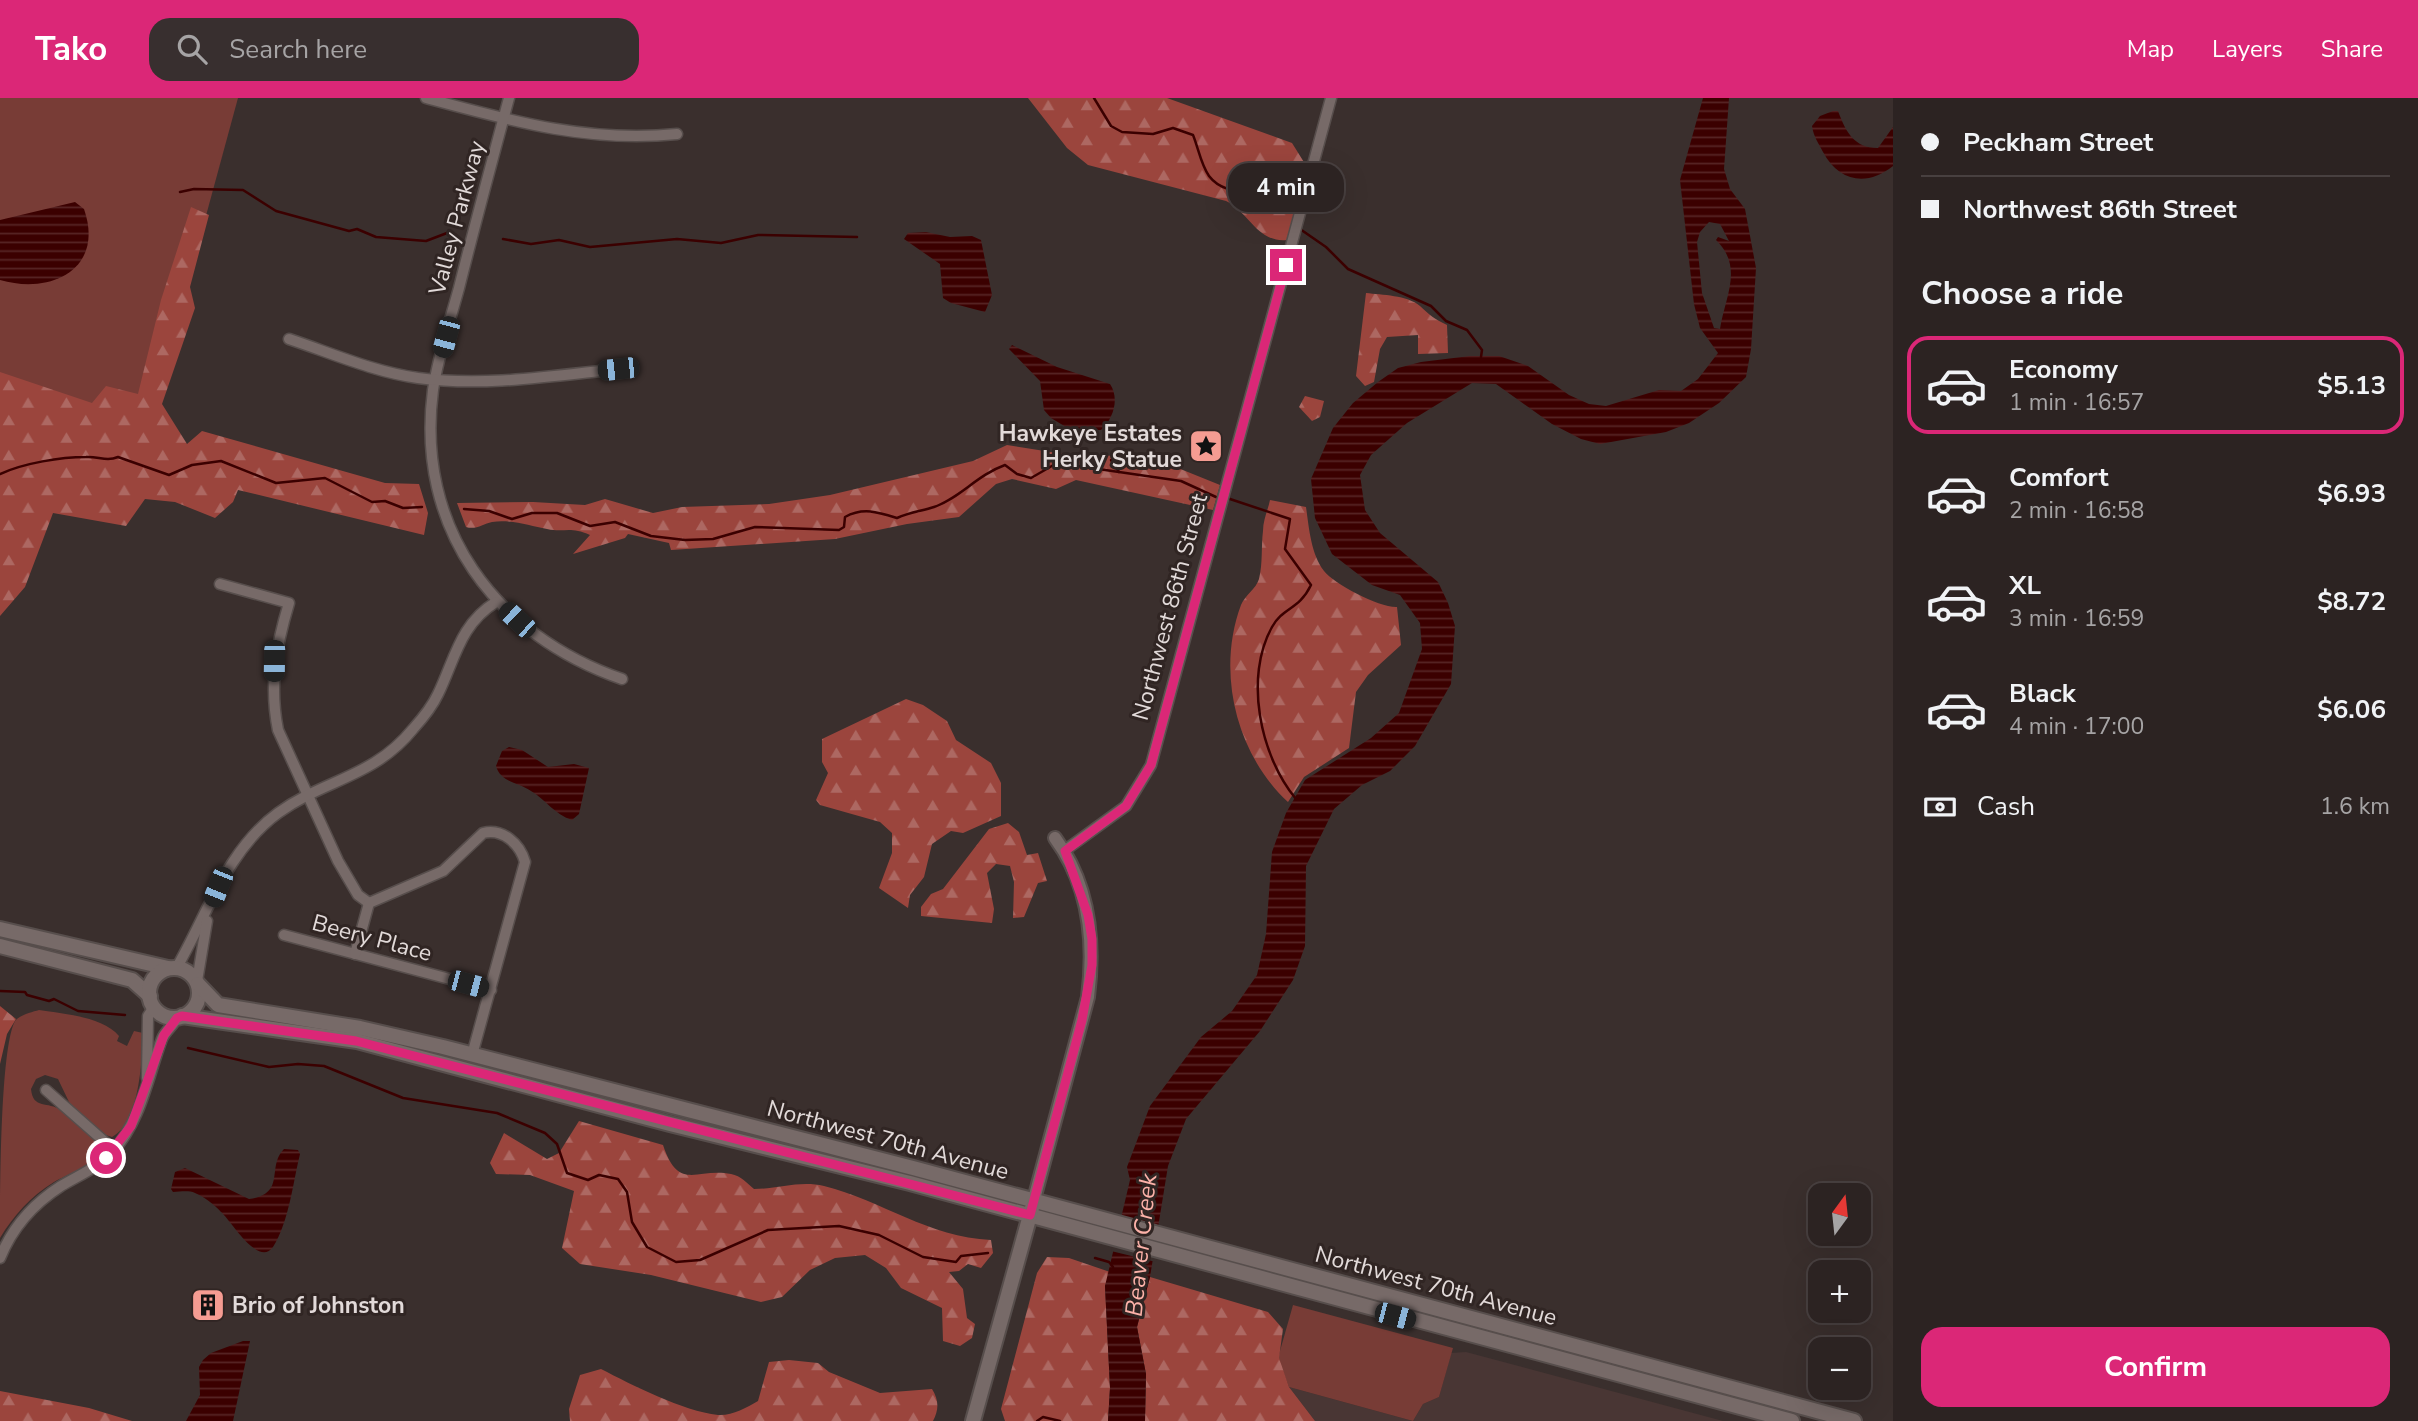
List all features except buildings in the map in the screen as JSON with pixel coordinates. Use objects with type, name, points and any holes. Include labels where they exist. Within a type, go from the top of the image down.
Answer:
[{"type":"main road","name":"Northwest 70th Avenue","points":[[0,929],[192,974],[218,1005],[369,1030],[913,1168],[1032,1209],[1090,1233],[1791,1421]]},
{"type":"main road","name":"Northwest 70th Avenue","points":[[0,946],[132,980],[164,1015],[356,1041],[641,1116],[1032,1209],[1094,1217],[1854,1421]]},
{"type":"main road","points":[[152,1002],[153,979],[172,968]]},
{"type":"main road","points":[[180,1017],[195,1007],[200,992],[197,983]]},
{"type":"main road","points":[[973,1421],[1032,1209]]},
{"type":"street","points":[[426,98],[515,122],[592,136],[677,134]]},
{"type":"street","name":"Valley Parkway","points":[[509,98],[436,378],[432,431],[439,495],[456,542],[496,602],[537,638],[563,655],[622,679]]},
{"type":"street","name":"Northwest 86th Street","points":[[1065,851],[1126,806],[1151,765],[1331,98]]},
{"type":"street","points":[[289,339],[402,374],[436,378],[503,380],[618,369]]},
{"type":"street","points":[[220,584],[289,603],[274,661],[274,712],[287,752],[309,794],[338,861],[358,895],[369,904]]},
{"type":"street","points":[[172,968],[210,907],[223,874],[241,851],[277,814],[309,794],[363,772],[400,744],[438,695],[453,653],[475,618],[496,602]]},
{"type":"street","points":[[369,904],[443,871],[483,833],[492,831],[506,836],[522,853],[524,862],[472,1055]]},
{"type":"street","points":[[1032,1209],[1079,1031],[1092,965],[1088,915],[1065,851],[1055,838]]},
{"type":"street","points":[[355,954],[369,904]]},
{"type":"street","points":[[197,983],[210,907]]},
{"type":"street","name":"Beery Place","points":[[284,935],[491,990]]},
{"type":"street","points":[[147,1078],[148,1016],[152,1002]]},
{"type":"street","points":[[0,1258],[7,1242],[26,1215],[63,1185],[87,1175],[114,1150],[131,1126],[164,1035],[180,1017]]},
{"type":"street","points":[[46,1090],[114,1150]]},
{"type":"street","points":[[641,1116],[646,1100]]},
{"type":"shaded area","points":[[0,98],[238,98],[148,429],[0,390]]},
{"type":"shaded area","points":[[39,1010],[82,1017],[103,1024],[119,1036],[117,1041],[127,1046],[134,1031],[143,1033],[138,1090],[129,1118],[112,1137],[103,1134],[70,1104],[58,1079],[45,1075],[36,1079],[31,1089],[35,1100],[56,1107],[72,1117],[90,1134],[100,1151],[85,1165],[54,1182],[30,1200],[0,1238],[2,1124],[10,1037],[17,1019]]},
{"type":"shaded area","points":[[1293,1305],[1453,1348],[1439,1397],[1423,1404],[1413,1421],[1289,1387],[1278,1358]]},
{"type":"shaded area","points":[[1466,1352],[1723,1421],[1413,1421],[1423,1404],[1439,1397],[1451,1353]]},
{"type":"shaded area","points":[[1289,1387],[1413,1421],[1315,1421]]},
{"type":"green space","points":[[1028,98],[1167,98],[1292,143],[1307,167],[1298,209],[1287,240],[1268,237],[1226,201],[1088,165],[1067,148]]},
{"type":"green space","points":[[191,207],[209,215],[190,287],[195,308],[162,404],[187,444],[202,431],[385,483],[419,484],[428,513],[424,535],[238,490],[233,502],[215,518],[175,502],[145,499],[126,526],[53,513],[25,587],[0,616],[0,372],[92,403],[106,386],[138,394],[161,300]]},
{"type":"green space","points":[[1366,293],[1394,296],[1415,302],[1432,317],[1447,325],[1448,353],[1418,354],[1418,335],[1387,337],[1380,349],[1374,382],[1365,386],[1356,376]]},
{"type":"green space","points":[[1305,396],[1324,401],[1320,417],[1312,421],[1299,407]]},
{"type":"green space","points":[[1007,445],[1070,455],[1130,456],[1173,466],[1220,485],[1213,510],[1076,480],[1056,489],[1012,479],[996,484],[959,517],[907,524],[835,539],[671,550],[669,543],[628,534],[625,538],[573,554],[590,535],[506,521],[466,527],[457,503],[533,502],[585,505],[605,499],[653,513],[682,507],[769,504],[830,495],[973,461]]},
{"type":"green space","points":[[1270,500],[1306,507],[1313,549],[1329,576],[1369,599],[1397,607],[1401,645],[1368,675],[1356,692],[1349,748],[1304,777],[1288,802],[1270,783],[1255,760],[1236,711],[1231,684],[1230,657],[1234,631],[1241,605],[1259,579],[1263,527]]},
{"type":"green space","points":[[906,699],[923,705],[947,721],[956,740],[991,763],[1001,783],[1001,816],[963,833],[951,831],[932,844],[924,877],[910,895],[908,908],[879,888],[892,853],[892,833],[880,822],[820,805],[816,800],[828,773],[822,762],[822,739]]},
{"type":"green space","points":[[1008,823],[1019,832],[1027,855],[1038,853],[1047,881],[1038,883],[1024,917],[1013,918],[1014,882],[1010,866],[996,864],[987,873],[994,909],[992,923],[921,916],[921,907],[931,894],[943,889],[989,829]]},
{"type":"green space","points":[[0,1006],[16,1019],[7,1034],[0,1064]]},
{"type":"green space","points":[[579,1121],[663,1145],[669,1160],[683,1173],[731,1174],[741,1178],[754,1189],[815,1184],[866,1200],[926,1226],[991,1240],[993,1253],[981,1268],[968,1264],[959,1271],[949,1272],[963,1289],[967,1318],[975,1324],[972,1338],[960,1346],[943,1341],[942,1308],[901,1288],[886,1268],[865,1255],[835,1258],[810,1270],[782,1297],[761,1302],[651,1275],[580,1264],[562,1248],[574,1191],[530,1175],[496,1174],[490,1163],[504,1133],[547,1159],[559,1153]]},
{"type":"green space","points":[[1047,1257],[1069,1258],[1110,1272],[1105,1286],[1110,1388],[1108,1421],[1005,1421],[1001,1409],[1037,1273]]},
{"type":"green space","points":[[1150,1277],[1268,1312],[1283,1329],[1279,1358],[1289,1387],[1315,1421],[1145,1421],[1146,1374],[1137,1327]]},
{"type":"green space","points":[[789,1360],[818,1363],[829,1372],[880,1393],[932,1389],[937,1401],[935,1417],[933,1421],[570,1421],[569,1409],[580,1375],[601,1369],[674,1403],[704,1413],[723,1415],[739,1411],[758,1401],[769,1362]]},
{"type":"green space","points":[[0,1391],[89,1408],[132,1421],[0,1421]]},
{"type":"water","name":"Beaver Creek","points":[[1703,98],[1729,98],[1724,169],[1730,189],[1745,209],[1756,268],[1751,349],[1746,377],[1719,403],[1689,423],[1666,432],[1600,444],[1581,439],[1552,424],[1496,384],[1472,383],[1407,423],[1371,455],[1360,475],[1365,510],[1380,533],[1438,582],[1448,603],[1455,626],[1451,684],[1415,746],[1390,771],[1362,785],[1334,809],[1306,866],[1305,946],[1293,980],[1260,1031],[1186,1119],[1168,1166],[1150,1277],[1137,1327],[1146,1374],[1145,1421],[1108,1421],[1110,1388],[1105,1286],[1130,1180],[1127,1167],[1150,1106],[1201,1037],[1232,1011],[1257,975],[1266,934],[1272,852],[1286,813],[1305,780],[1371,738],[1399,713],[1422,649],[1420,623],[1400,595],[1372,585],[1332,554],[1315,518],[1311,479],[1333,428],[1353,403],[1378,382],[1398,368],[1421,362],[1470,356],[1499,356],[1528,366],[1569,395],[1589,404],[1606,406],[1659,390],[1681,391],[1698,379],[1718,353],[1700,328],[1694,304],[1680,180]],"holes":[[[1709,222],[1720,224],[1729,241],[1718,237],[1716,240],[1724,250],[1731,272],[1720,329],[1714,328],[1702,293],[1697,242],[1700,232]]]},
{"type":"water","points":[[1838,111],[1844,126],[1857,142],[1870,147],[1878,148],[1893,127],[1893,166],[1883,173],[1864,179],[1845,175],[1837,170],[1823,152],[1812,126],[1820,116]]},
{"type":"water","points":[[75,202],[84,209],[89,230],[87,248],[80,262],[69,273],[38,284],[0,280],[0,220]]},
{"type":"water","points":[[926,232],[950,237],[972,236],[981,240],[992,295],[985,312],[951,303],[943,298],[940,264],[904,239],[908,233]]},
{"type":"water","points":[[1012,345],[1057,367],[1110,384],[1115,402],[1112,415],[1101,430],[1071,430],[1051,418],[1044,410],[1040,381],[1009,349]]},
{"type":"water","points":[[509,747],[522,750],[548,767],[574,764],[589,768],[579,814],[572,820],[555,811],[531,791],[502,776],[496,766],[502,751]]},
{"type":"water","points":[[284,1149],[298,1150],[300,1154],[283,1226],[273,1247],[267,1252],[252,1247],[205,1198],[192,1192],[173,1192],[171,1189],[175,1172],[185,1168],[249,1199],[261,1196],[272,1186],[276,1164]]},
{"type":"water","points":[[250,1341],[233,1421],[186,1421],[200,1395],[199,1367],[203,1360],[211,1353]]},
{"type":"pier","points":[[1118,1216],[1160,1227],[1156,1262],[1111,1251]]},
{"type":"waterway","points":[[1094,98],[1111,126],[1122,132],[1153,134],[1173,128],[1193,135],[1206,172],[1218,184],[1229,189],[1278,199],[1296,216]]},
{"type":"waterway","points":[[180,192],[194,189],[243,190],[276,211],[349,231],[357,229],[376,237],[426,241],[447,233],[456,235]]},
{"type":"waterway","points":[[1300,229],[1326,247],[1348,269],[1431,306],[1446,321],[1467,330],[1482,350],[1481,357]]},
{"type":"waterway","points":[[503,239],[531,244],[559,240],[590,247],[677,239],[721,243],[758,235],[857,237]]},
{"type":"waterway","points":[[0,474],[31,464],[76,457],[118,457],[169,475],[192,465],[221,461],[276,483],[325,478],[372,502],[385,501],[403,508],[422,507]]},
{"type":"waterway","points":[[1111,460],[1119,472]]},
{"type":"waterway","points":[[464,509],[489,511],[512,519],[532,513],[557,513],[590,526],[615,522],[651,536],[685,540],[713,539],[755,527],[839,530],[844,527],[845,517],[858,512],[877,512],[897,518],[934,507],[1005,465],[1017,474],[1031,478],[1057,463],[1181,481],[1216,497]]},
{"type":"waterway","points":[[1230,499],[1290,519],[1285,549],[1311,585],[1301,599],[1276,620],[1264,647],[1259,669],[1260,716],[1265,739],[1283,781],[1296,799]]},
{"type":"waterway","points":[[0,991],[25,992],[27,995],[49,1001],[54,999],[78,1011],[125,1015]]},
{"type":"waterway","points":[[188,1048],[269,1067],[298,1064],[324,1066],[403,1098],[497,1113],[545,1133],[557,1144],[567,1173],[588,1180],[599,1175],[618,1179],[627,1192],[632,1222],[647,1247],[676,1262],[700,1260],[768,1230],[839,1226],[879,1235],[923,1257],[956,1262],[961,1256],[988,1253]]},
{"type":"waterway","name":"Beaver Creek","points":[[1095,1258],[1109,1262],[1113,1267]]},
{"type":"waterway","points":[[1037,1421],[1043,1417],[1060,1421]]},
{"type":"place","name":"Hawkeye Estates Herky Statue","points":[[1206,446]]},
{"type":"place","name":"Brio of Johnston","points":[[208,1305]]},
{"type":"route","points":[[106,1158],[131,1126],[164,1035],[177,1018],[182,1016],[356,1041],[1030,1215],[1082,1020],[1092,965],[1088,915],[1065,851],[1126,806],[1144,781],[1151,765],[1286,265]]}]
